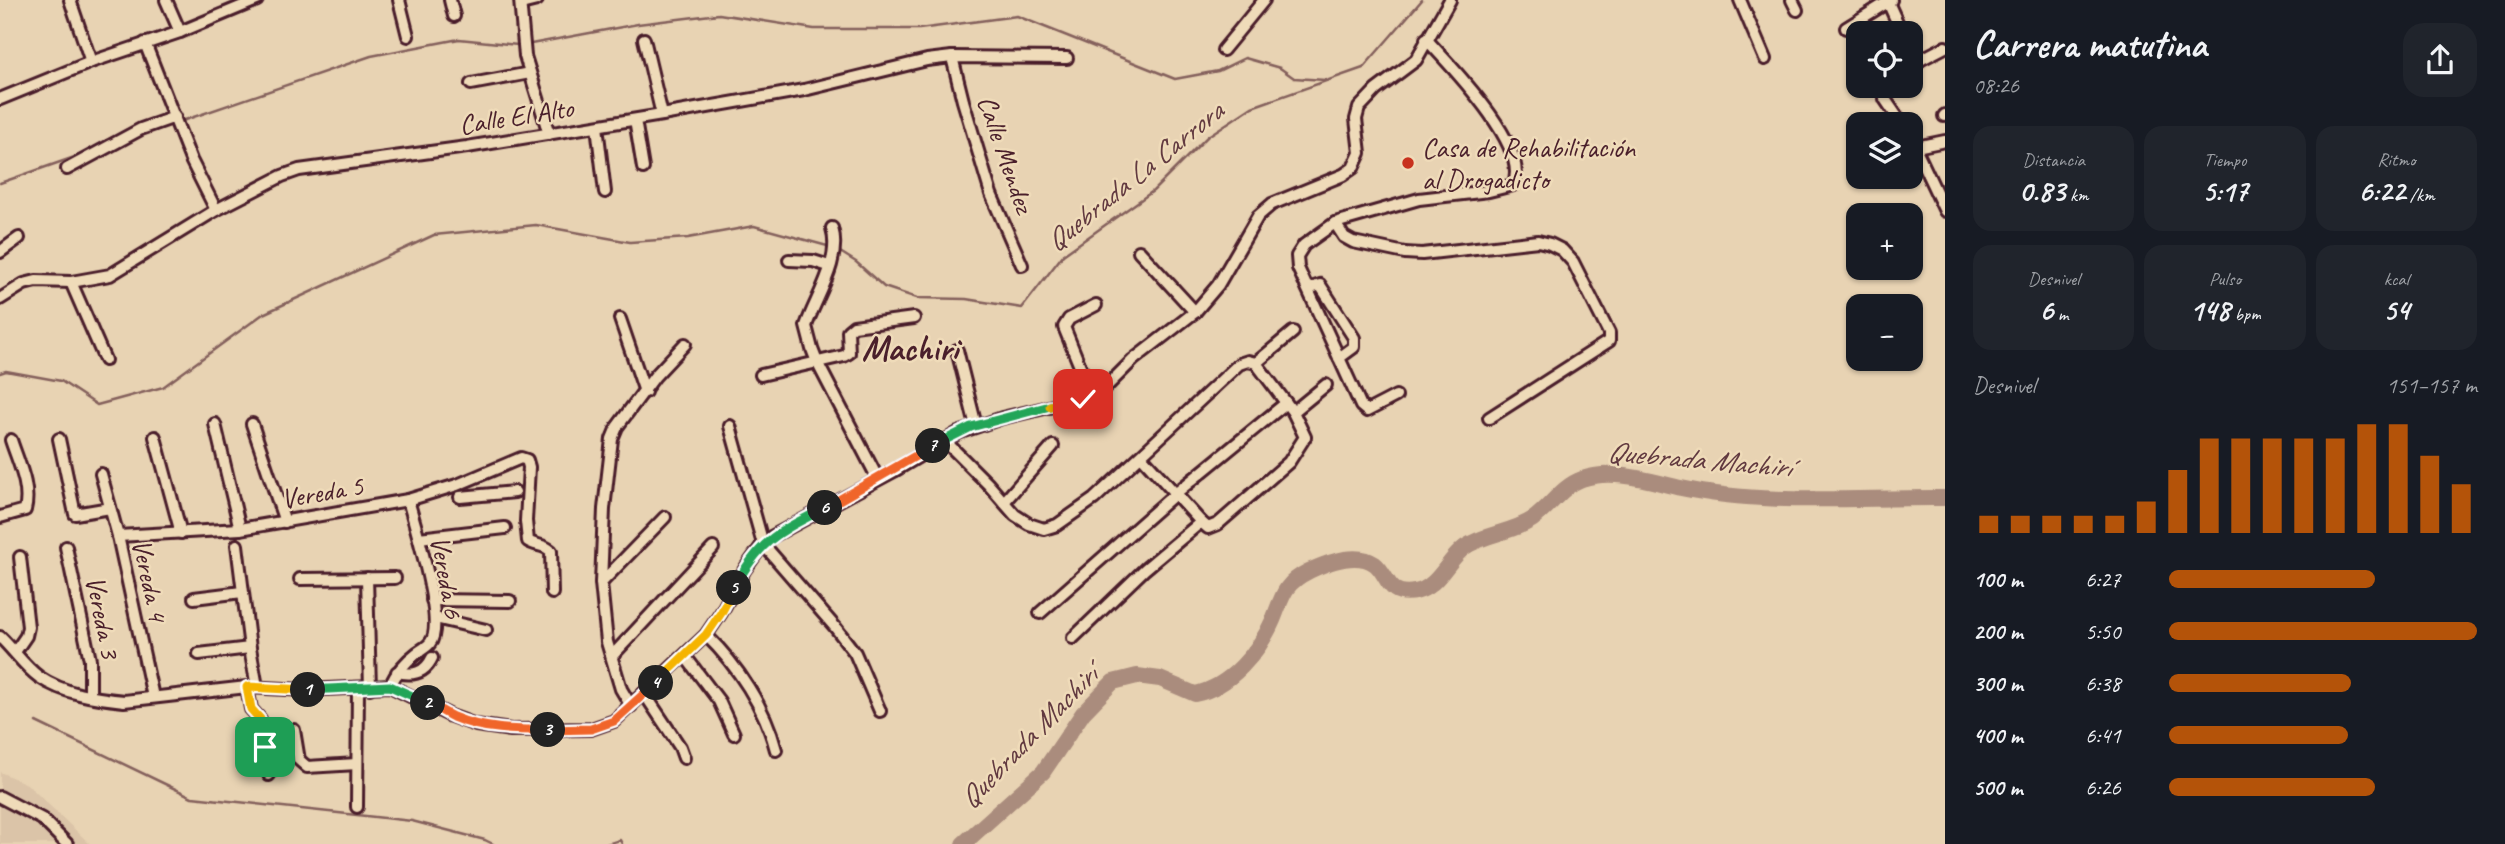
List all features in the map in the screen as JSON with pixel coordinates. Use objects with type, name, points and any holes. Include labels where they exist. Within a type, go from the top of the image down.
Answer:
[{"type":"street","points":[[70,0],[91,62]]},
{"type":"street","points":[[166,0],[180,32]]},
{"type":"street","points":[[0,99],[91,62],[180,32],[236,5],[257,0]]},
{"type":"street","points":[[399,0],[408,36]]},
{"type":"street","points":[[450,0],[454,16]]},
{"type":"street","points":[[537,0],[520,2],[525,56],[550,134]]},
{"type":"street","points":[[1223,50],[1264,0]]},
{"type":"street","points":[[0,637],[44,680],[64,689],[124,701],[252,687],[291,690],[390,686],[462,721],[511,730],[591,729],[614,721],[706,635],[763,544],[789,526],[944,440],[976,426],[1100,393],[1133,360],[1195,312],[1217,285],[1258,216],[1272,204],[1353,169],[1360,153],[1356,119],[1359,108],[1366,99],[1416,60],[1450,0]]},
{"type":"street","points":[[1740,0],[1765,59]]},
{"type":"street","points":[[1856,21],[1888,0],[1897,21]]},
{"type":"street","points":[[644,39],[662,116]]},
{"type":"street","points":[[1395,396],[1367,411],[1361,406],[1298,268],[1297,256],[1304,245],[1335,223],[1419,199],[1503,189],[1513,185],[1517,177],[1513,150],[1504,133],[1426,39]]},
{"type":"street","points":[[145,43],[191,160],[216,210]]},
{"type":"street","points":[[1923,58],[1945,47]]},
{"type":"street","name":"Calle El Alto","points":[[0,299],[24,284],[36,281],[71,282],[110,275],[216,210],[299,170],[662,116],[804,90],[927,60],[952,57],[1067,58]]},
{"type":"street","name":"Calle Mendez","points":[[952,57],[992,194],[1022,265]]},
{"type":"street","points":[[471,84],[530,73]]},
{"type":"street","points":[[67,169],[141,129],[175,117]]},
{"type":"street","points":[[635,120],[643,168]]},
{"type":"street","points":[[597,126],[605,192]]},
{"type":"street","points":[[1923,142],[1945,141]]},
{"type":"street","points":[[1923,161],[1942,198],[1945,211]]},
{"type":"street","points":[[1335,223],[1344,237],[1381,250],[1423,254],[1538,241],[1562,250],[1573,262],[1609,333],[1609,341],[1489,418]]},
{"type":"street","points":[[834,234],[834,253],[806,326],[817,362],[878,479]]},
{"type":"street","points":[[0,252],[19,238]]},
{"type":"street","points":[[1139,251],[1195,312]]},
{"type":"street","points":[[789,260],[830,265]]},
{"type":"street","points":[[71,282],[105,360]]},
{"type":"street","points":[[1308,289],[1320,285],[1354,338],[1354,346],[1339,358]]},
{"type":"street","points":[[1092,396],[1064,327],[1069,319],[1096,305]]},
{"type":"street","points":[[761,375],[849,353],[848,331],[854,326],[914,318]]},
{"type":"street","points":[[620,319],[645,392]]},
{"type":"street","points":[[1256,363],[1293,332]]},
{"type":"street","points":[[631,706],[621,689],[607,642],[601,583],[604,509],[611,439],[655,376],[685,344]]},
{"type":"street","points":[[957,350],[976,426]]},
{"type":"street","points":[[944,440],[1015,515],[1044,529],[1057,525],[1094,499],[1239,364],[1248,361],[1256,363],[1289,407],[1305,437],[1289,462],[1218,524],[1208,528],[1142,457]]},
{"type":"street","points":[[1040,613],[1175,494],[1289,407],[1326,385]]},
{"type":"street","points":[[215,424],[240,529]]},
{"type":"street","points":[[252,425],[285,522]]},
{"type":"street","points":[[730,426],[763,544],[855,653],[880,711]]},
{"type":"street","points":[[155,437],[181,533]]},
{"type":"street","points":[[59,439],[75,514],[110,508]]},
{"type":"street","points":[[0,517],[25,510],[27,503],[26,487],[11,440]]},
{"type":"street","points":[[1004,502],[1053,446]]},
{"type":"street","name":"Vereda 5","points":[[118,536],[240,529],[408,500],[521,458],[527,460],[529,467],[526,521],[528,541],[551,551],[552,593]]},
{"type":"street","points":[[487,472],[489,494]]},
{"type":"street","name":"Vereda 4","points":[[101,474],[118,536],[153,696]]},
{"type":"street","points":[[460,497],[515,492]]},
{"type":"street","name":"Vereda 6","points":[[390,686],[397,672],[431,643],[435,634],[432,600],[408,500]]},
{"type":"street","points":[[601,583],[665,517]]},
{"type":"street","points":[[1073,638],[1145,569],[1200,522]]},
{"type":"street","points":[[419,538],[505,528]]},
{"type":"street","points":[[237,545],[250,648],[251,709],[260,719],[269,775]]},
{"type":"street","name":"Vereda 3","points":[[66,547],[90,660],[90,695]]},
{"type":"street","points":[[612,656],[713,548]]},
{"type":"street","points":[[15,652],[26,636],[28,627],[20,557]]},
{"type":"street","points":[[357,807],[367,578]]},
{"type":"street","points":[[300,579],[395,578]]},
{"type":"street","points":[[194,598],[242,592]]},
{"type":"street","points":[[432,600],[510,601]]},
{"type":"street","points":[[435,618],[486,630]]},
{"type":"street","points":[[706,635],[735,668],[755,701],[776,750]]},
{"type":"street","points":[[199,654],[250,648]]},
{"type":"street","points":[[685,656],[719,701],[734,734]]},
{"type":"street","points":[[397,672],[421,672],[432,658]]},
{"type":"street","points":[[644,693],[680,747],[684,758]]},
{"type":"street","points":[[294,730],[299,760],[307,767],[358,764]]},
{"type":"street","points":[[0,797],[42,819],[67,844]]},
{"type":"shaded area","points":[[0,772],[27,784],[90,844],[0,844]]},
{"type":"waterway","name":"Quebrada La Carrora","points":[[837,250],[856,262],[884,287],[917,298],[966,299],[1022,308],[1063,255],[1153,191],[1208,136],[1252,107],[1363,68],[1422,0]]},
{"type":"waterway","points":[[531,44],[638,24],[719,14],[814,29],[919,29],[1017,16],[1175,79],[1218,71],[1245,58],[1280,68],[1294,78],[1325,80]]},
{"type":"waterway","points":[[179,122],[371,56],[459,39],[518,45]]},
{"type":"waterway","points":[[142,134],[172,124]]},
{"type":"waterway","points":[[0,183],[86,153]]},
{"type":"waterway","name":"Quebrada La Carrora","points":[[0,373],[6,371],[61,381],[97,405],[163,387],[263,314],[434,235],[536,225],[630,242],[688,238],[754,226],[831,247]]},
{"type":"waterway","name":"Quebrada Machirí","points":[[963,844],[1043,772],[1083,713],[1113,682],[1137,676],[1160,679],[1195,694],[1220,684],[1242,666],[1260,644],[1289,586],[1300,576],[1324,565],[1351,558],[1368,560],[1380,569],[1393,588],[1406,593],[1415,592],[1430,585],[1465,547],[1525,524],[1575,482],[1594,476],[1619,475],[1713,494],[1746,497],[1945,498]]},
{"type":"waterway","points":[[36,722],[192,797],[412,821],[493,844]]},
{"type":"waterway","points":[[607,844],[620,840],[622,844]]},
{"type":"place","name":"Casa de Rehabilitación al Drogadicto","points":[[1408,163]]},
{"type":"district","name":"Machiri","points":[[910,348]]},
{"type":"route","points":[[265,747],[260,719],[251,709],[247,687],[305,690],[390,686],[462,721],[511,730],[591,729],[614,721],[706,635],[745,569],[763,544],[773,536],[971,427],[1083,399]]}]
